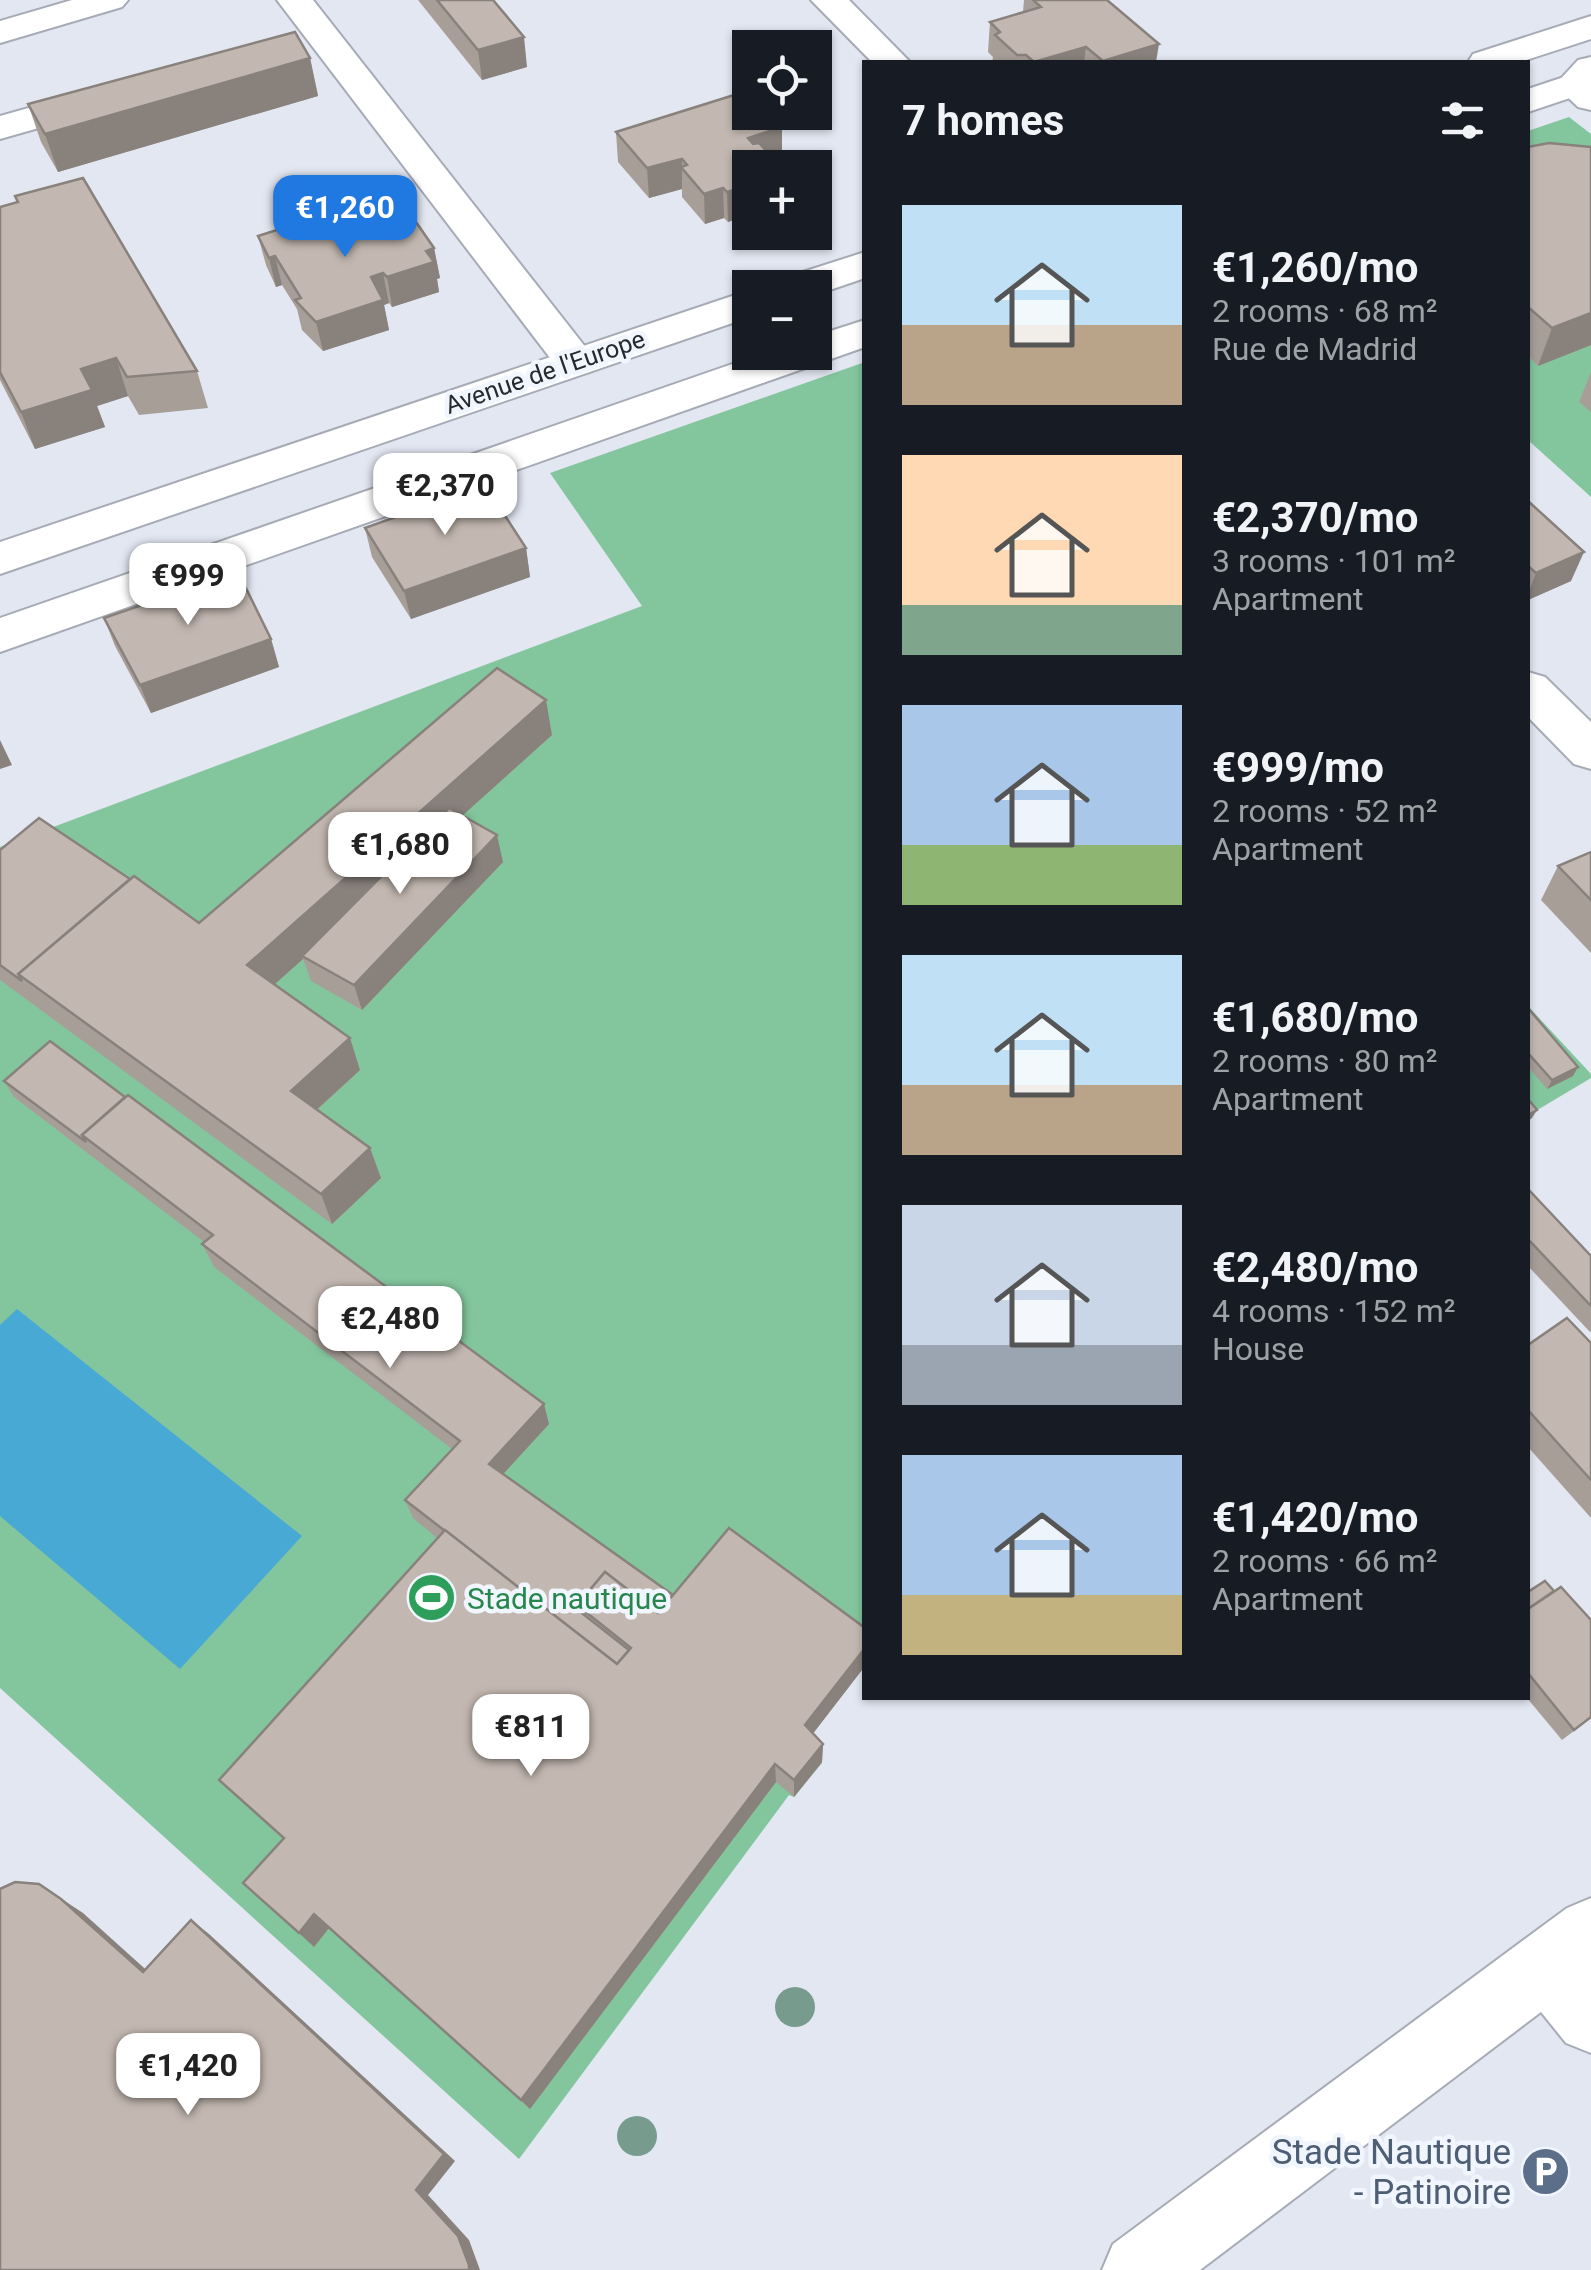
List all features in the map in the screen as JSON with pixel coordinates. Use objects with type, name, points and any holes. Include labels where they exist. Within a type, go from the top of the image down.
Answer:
[{"type":"main road","points":[[0,32],[110,0]]},
{"type":"main road","points":[[295,0],[575,362]]},
{"type":"main road","points":[[828,0],[890,60]]},
{"type":"main road","points":[[1492,60],[1591,27]]},
{"type":"main road","points":[[284,46],[322,35]]},
{"type":"main road","points":[[1530,100],[1587,83]]},
{"type":"main road","points":[[0,128],[132,90]]},
{"type":"main road","points":[[832,275],[862,265]]},
{"type":"main road","name":"Avenue de l'Europe","points":[[0,558],[732,309]]},
{"type":"main road","points":[[832,345],[862,334]]},
{"type":"main road","points":[[0,635],[760,370]]},
{"type":"main road","points":[[1530,691],[1591,752]]},
{"type":"main road","points":[[1139,2270],[1576,1972]]},
{"type":"green space","points":[[1569,117],[1591,134],[1591,497],[1530,442],[1530,130]]},
{"type":"green space","points":[[862,363],[862,1670],[805,1743],[822,1763],[794,1797],[789,1795],[519,2159],[0,1688],[0,847],[642,606],[550,473]]},
{"type":"green space","points":[[1530,1008],[1591,1074],[1591,1078],[1534,1112],[1530,1108]]},
{"type":"water","points":[[17,1309],[302,1536],[180,1669],[0,1516],[0,1325]]},
{"type":"building","points":[[437,0],[493,0],[524,37],[478,50]]},
{"type":"building","points":[[1033,0],[1107,0],[1159,44],[1106,60],[1086,47],[1032,60],[1017,55],[995,35],[1000,32],[990,22],[1041,7]]},
{"type":"building","points":[[295,32],[310,58],[45,134],[28,104]]},
{"type":"building","points":[[732,96],[732,130],[773,130],[748,138],[765,150],[732,150],[732,190],[723,188],[704,194],[681,167],[687,165],[682,159],[647,168],[616,132]]},
{"type":"building","points":[[1549,143],[1591,147],[1591,313],[1552,328],[1530,309],[1530,147]]},
{"type":"building","points":[[83,178],[197,371],[127,377],[116,358],[81,369],[92,390],[21,412],[0,372],[0,207],[18,202],[15,196]]},
{"type":"building","points":[[400,213],[409,224],[416,222],[434,248],[426,251],[434,262],[387,277],[383,273],[371,277],[383,300],[316,322],[295,300],[301,298],[275,256],[269,258],[258,236],[324,215],[345,235],[354,231],[350,227]]},
{"type":"building","points":[[485,485],[526,548],[404,591],[365,528]]},
{"type":"building","points":[[1530,503],[1584,552],[1536,573],[1530,568]]},
{"type":"building","points":[[238,572],[271,639],[140,685],[104,618]]},
{"type":"building","points":[[497,668],[546,700],[247,965],[350,1038],[291,1091],[370,1148],[321,1194],[18,974],[134,876],[199,923]]},
{"type":"building","points":[[449,808],[497,835],[354,985],[302,956]]},
{"type":"building","points":[[39,818],[130,879],[18,974],[22,981],[0,965],[0,850]]},
{"type":"building","points":[[1591,852],[1591,900],[1558,866]]},
{"type":"building","points":[[1530,1010],[1578,1067],[1552,1080],[1530,1055]]},
{"type":"building","points":[[50,1041],[125,1097],[82,1135],[86,1142],[4,1081]]},
{"type":"building","points":[[128,1095],[544,1404],[489,1464],[673,1595],[658,1613],[605,1572],[577,1605],[578,1610],[629,1650],[617,1664],[405,1500],[460,1441],[202,1244],[213,1235],[82,1135]]},
{"type":"building","points":[[1530,1191],[1591,1256],[1591,1306],[1530,1241]]},
{"type":"building","points":[[1567,1318],[1591,1343],[1591,1480],[1530,1412],[1530,1344]]},
{"type":"building","points":[[729,1528],[862,1626],[862,1652],[805,1725],[823,1744],[794,1780],[775,1764],[521,2100],[314,1914],[299,1933],[243,1883],[284,1838],[219,1780],[445,1530],[617,1664],[631,1648],[577,1605],[605,1572],[658,1613]]},
{"type":"building","points":[[1545,1581],[1554,1591],[1530,1608],[1530,1591]]},
{"type":"building","points":[[1561,1587],[1591,1620],[1591,1717],[1574,1730],[1530,1675],[1530,1608]]},
{"type":"building","points":[[15,1882],[39,1884],[61,1899],[143,1972],[191,1920],[444,2154],[416,2190],[458,2236],[469,2270],[0,2270],[0,1889]]},
{"type":"place","name":"Stade nautique","points":[[432,1598]]},
{"type":"place","name":"Stade Nautique - Patinoire","points":[[1546,2172]]}]
